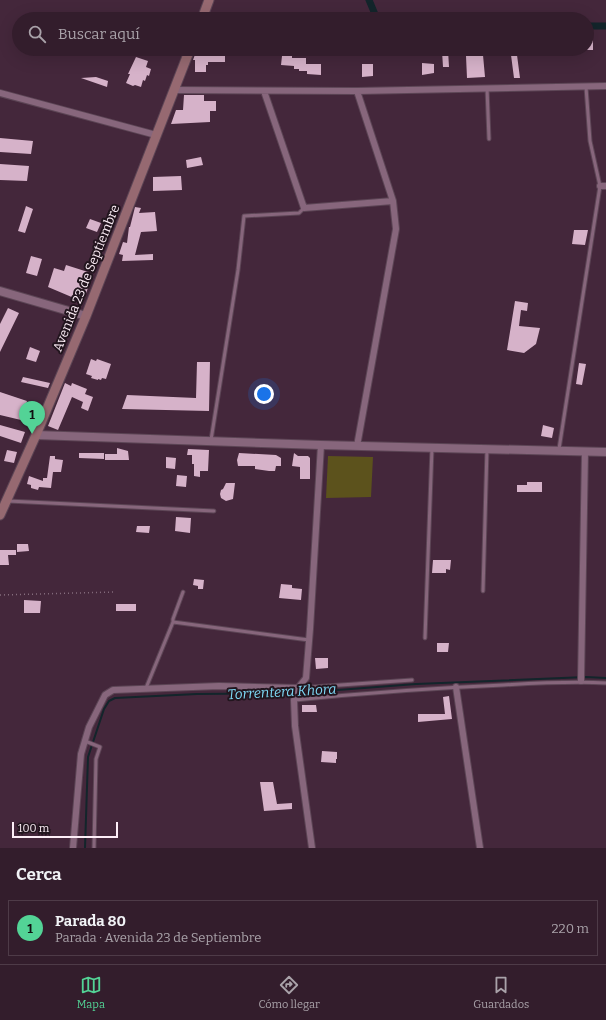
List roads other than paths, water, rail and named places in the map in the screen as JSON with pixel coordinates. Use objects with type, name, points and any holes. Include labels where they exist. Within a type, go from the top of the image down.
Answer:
[{"type":"main road","points":[[205,12],[209,0]]},
{"type":"main road","name":"Avenida 23 de Septiembre","points":[[0,515],[36,435],[86,316],[187,56]]},
{"type":"street","points":[[174,90],[357,91],[606,86]]},
{"type":"street","points":[[264,91],[304,208],[393,201]]},
{"type":"street","points":[[357,91],[393,201],[396,229],[357,446]]},
{"type":"street","points":[[0,93],[156,135]]},
{"type":"street","points":[[0,291],[86,316]]},
{"type":"street","points":[[36,435],[321,446],[606,452]]},
{"type":"street","points":[[312,848],[294,726],[294,700],[298,688],[306,678],[321,446]]},
{"type":"street","points":[[581,681],[585,451]]},
{"type":"street","points":[[73,848],[81,754],[89,727],[105,695],[113,690],[146,688],[219,686],[298,688]]},
{"type":"street","points":[[456,687],[480,848]]},
{"type":"lane","points":[[558,451],[603,186],[590,141],[586,86]]},
{"type":"lane","points":[[487,88],[489,139]]},
{"type":"lane","points":[[211,442],[238,270],[244,216],[299,214],[304,208]]},
{"type":"lane","points":[[425,638],[432,448]]},
{"type":"lane","points":[[483,591],[487,449]]},
{"type":"lane","points":[[6,501],[214,511]]},
{"type":"lane","points":[[146,688],[173,622],[172,619],[183,592]]},
{"type":"lane","points":[[173,622],[309,640]]},
{"type":"lane","points":[[298,688],[412,680]]},
{"type":"lane","points":[[294,700],[385,691],[581,681],[606,682]]},
{"type":"lane","points":[[84,741],[100,747],[96,759],[94,848]]},
{"type":"waterway","points":[[369,0],[374,12]]},
{"type":"waterway","points":[[594,26],[606,26]]},
{"type":"waterway","name":"Torrentera Khora","points":[[299,693],[416,684],[586,677],[606,678]]},
{"type":"waterway","name":"Torrentera Khora","points":[[85,848],[88,757],[104,709],[109,701],[115,698],[197,694],[294,693]]},
{"type":"place","name":"Parada 80","points":[[32,434]]}]
